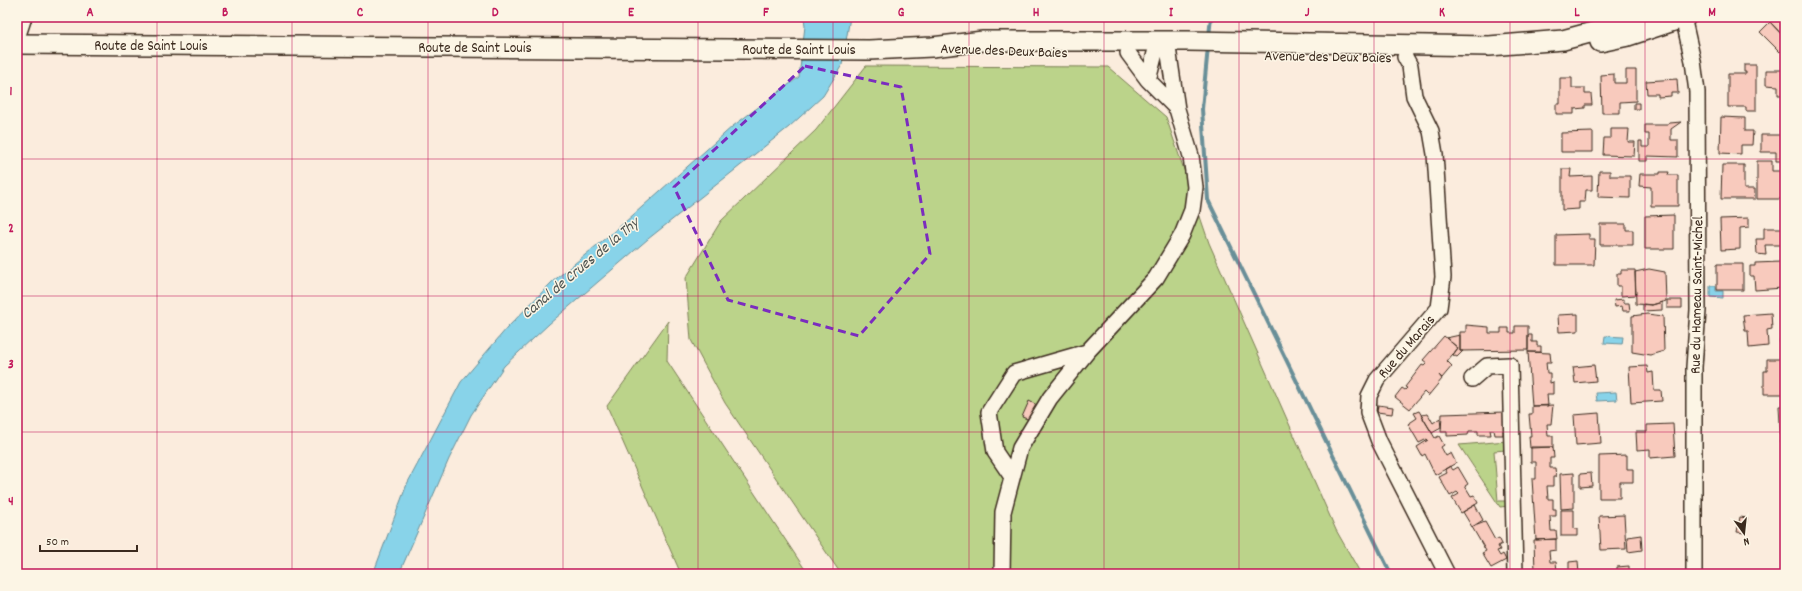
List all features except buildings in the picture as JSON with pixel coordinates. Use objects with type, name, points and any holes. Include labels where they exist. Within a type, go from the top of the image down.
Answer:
[{"type":"main road","name":"Avenue des Deux Baies","points":[[932,48],[983,41],[1173,48],[1489,46],[1563,40],[1640,17]]},
{"type":"main road","name":"Avenue des Deux Baies","points":[[1223,48],[1405,57],[1470,57],[1574,49],[1628,36],[1684,17]]},
{"type":"main road","name":"Route de Saint Louis","points":[[17,44],[869,50],[932,48]]},
{"type":"main road","name":"Avenue des Deux Baies","points":[[932,48],[1128,53],[1173,48]]},
{"type":"street","points":[[17,38],[24,17]]},
{"type":"street","name":"Rue du Hameau Saint-Michel","points":[[1684,17],[1693,61],[1697,92],[1698,305],[1694,367],[1694,574]]},
{"type":"street","points":[[1148,80],[1173,48]]},
{"type":"street","points":[[1002,574],[1003,512],[1020,448],[1050,398],[1086,352],[1156,278],[1182,235],[1192,210],[1195,187],[1190,156],[1177,109],[1173,48]]},
{"type":"street","points":[[1128,53],[1148,80],[1177,109]]},
{"type":"street","name":"Rue du Marais","points":[[1405,57],[1410,66],[1414,96],[1431,131],[1435,154],[1443,277],[1439,308],[1377,380],[1369,396],[1368,412],[1379,441],[1447,574]]},
{"type":"street","points":[[1012,477],[995,452],[989,412],[1014,373],[1086,352]]},
{"type":"street","points":[[1472,379],[1487,366],[1510,365],[1515,574]]},
{"type":"highlighted area","points":[[805,66],[901,87],[930,254],[859,336],[728,300],[674,187]]},
{"type":"green space","points":[[866,66],[1108,67],[1166,117],[1209,243],[1336,530],[1361,574],[841,574],[725,403],[691,340],[686,278],[721,221],[816,130]]},
{"type":"green space","points":[[668,321],[667,361],[808,574],[681,574],[607,406]]},
{"type":"green space","points":[[1507,441],[1506,450],[1494,451],[1498,501],[1509,501],[1509,506],[1500,507],[1459,445]]},
{"type":"water","name":"Canal de Crues de la Thy","points":[[804,17],[850,17],[842,65],[823,96],[789,127],[648,239],[549,324],[504,366],[471,415],[449,459],[399,574],[373,574],[407,484],[461,382],[507,328],[552,282],[624,223],[733,126],[799,77],[805,26]]},
{"type":"water","points":[[1710,286],[1716,286],[1716,291],[1723,291],[1723,298],[1710,297]]},
{"type":"water","points":[[1605,336],[1623,337],[1622,344],[1604,343]]},
{"type":"water","points":[[1616,392],[1617,400],[1597,401],[1596,393]]},
{"type":"waterway","points":[[1209,36],[1211,17]]},
{"type":"waterway","points":[[1208,47],[1202,109],[1208,200],[1391,574]]}]
